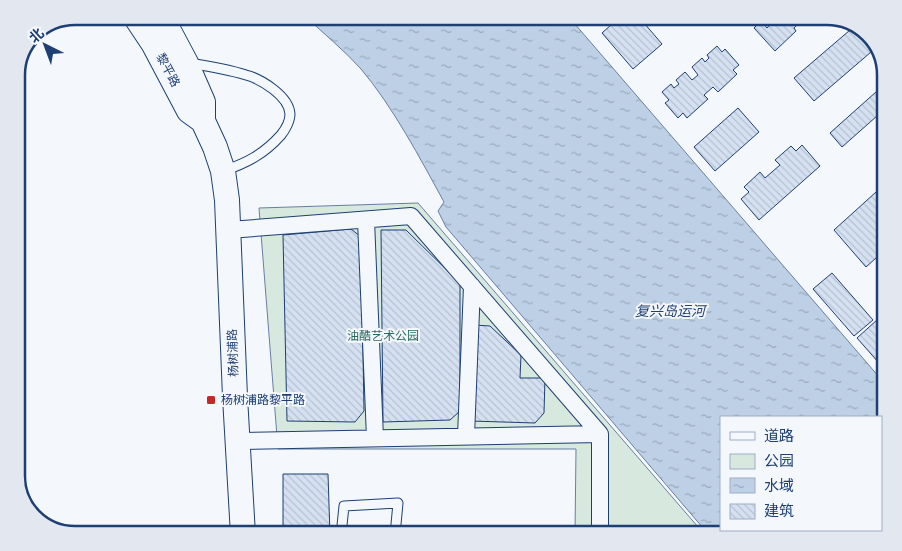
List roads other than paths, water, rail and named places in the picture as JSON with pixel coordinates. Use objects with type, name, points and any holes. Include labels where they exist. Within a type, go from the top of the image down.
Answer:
[{"type":"main road","name":"黎平路","points":[[141,25],[153,43],[177,67]]},
{"type":"main road","name":"黎平路","points":[[164,25],[189,111],[203,121],[215,146],[223,172]]},
{"type":"main road","name":"杨树浦路","points":[[223,172],[228,200],[235,397],[243,526]]},
{"type":"street","points":[[229,230],[411,216],[600,434],[600,526]]},
{"type":"street","points":[[366,220],[375,438]]},
{"type":"street","points":[[466,436],[472,286]]},
{"type":"street","points":[[238,440],[600,434]]},
{"type":"lane","points":[[177,67],[209,66],[248,75],[278,93],[286,103],[290,114],[285,129],[275,142],[246,164],[223,172]]},
{"type":"lane","points":[[342,526],[344,506],[398,503],[396,526]]},
{"type":"water","name":"复兴岛运河","points":[[315,25],[576,25],[877,375],[877,416],[720,416],[720,526],[701,526],[446,227],[438,211],[444,202],[406,133],[373,84],[341,49]]},
{"type":"place","name":"杨树浦路黎平路","points":[[211,400]]},
{"type":"park label","name":"油酷艺术公园","points":[[383,336]]}]
